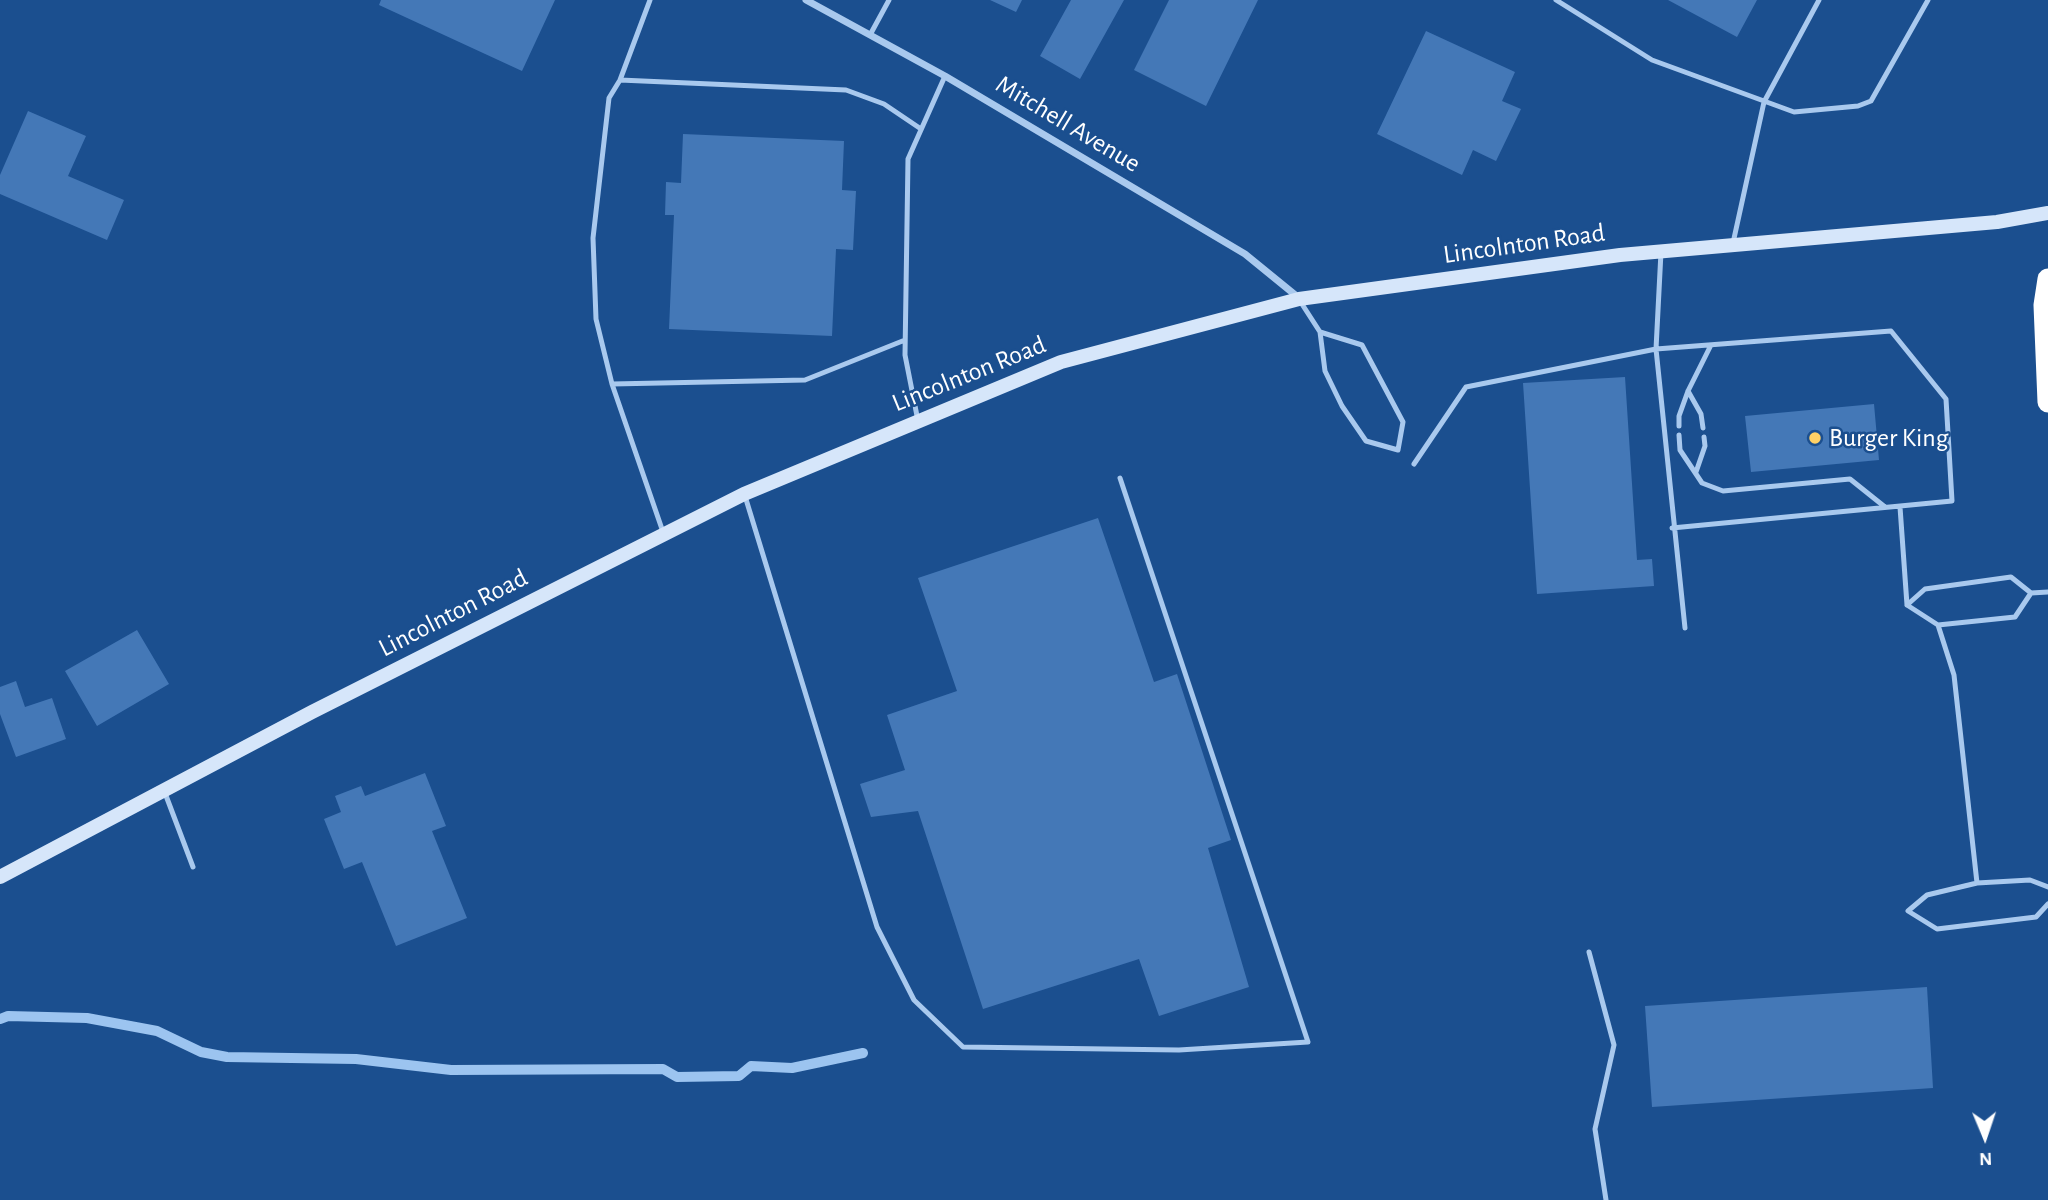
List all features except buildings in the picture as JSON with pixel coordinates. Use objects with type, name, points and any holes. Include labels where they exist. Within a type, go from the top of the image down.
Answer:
[{"type":"highway","points":[[2048,279],[2045,305],[2048,402]]},
{"type":"street","name":"Mitchell Avenue","points":[[806,0],[945,76],[1245,254],[1299,299]]},
{"type":"street","name":"Lincolnton Road","points":[[0,877],[164,790],[744,494],[1061,362],[1299,299],[1661,252],[1997,222],[2048,213]]},
{"type":"lane","points":[[650,0],[620,80],[609,98],[593,238],[596,319],[612,384],[664,534]]},
{"type":"lane","points":[[870,35],[889,0]]},
{"type":"lane","points":[[1556,0],[1652,60],[1794,112],[1858,106],[1871,101],[1928,0]]},
{"type":"lane","points":[[1732,246],[1764,102],[1819,0]]},
{"type":"lane","points":[[918,421],[905,340],[908,159],[945,76]]},
{"type":"lane","points":[[620,80],[846,90],[884,104],[921,129]]},
{"type":"lane","points":[[1661,252],[1656,349],[1672,528],[1685,628]]},
{"type":"lane","points":[[1299,299],[1321,332],[1325,371],[1348,415],[1366,441],[1398,450],[1403,422],[1362,345],[1321,332]]},
{"type":"lane","points":[[1414,464],[1465,387],[1656,349],[1891,331],[1946,399],[1952,501],[1672,528]]},
{"type":"lane","points":[[612,384],[805,380],[905,340]]},
{"type":"lane","points":[[1679,426],[1679,416],[1688,391],[1711,345]]},
{"type":"lane","points":[[1688,391],[1701,414],[1703,428]]},
{"type":"lane","points":[[1679,435],[1680,450],[1702,483],[1723,491],[1850,480],[1886,508]]},
{"type":"lane","points":[[1696,472],[1705,446],[1704,437]]},
{"type":"lane","points":[[744,494],[877,927],[914,1000],[963,1047],[1179,1050],[1308,1042],[1120,478]]},
{"type":"lane","points":[[1900,507],[1907,605]]},
{"type":"lane","points":[[1907,605],[1925,589],[2011,577],[2031,593],[2048,592]]},
{"type":"lane","points":[[1907,605],[1938,625],[2015,617],[2031,593]]},
{"type":"lane","points":[[1938,625],[1954,675],[1977,883]]},
{"type":"lane","points":[[164,790],[193,867]]},
{"type":"lane","points":[[2048,887],[2030,880],[1977,883],[1927,895],[1908,911],[1937,929],[2036,917],[2048,904]]},
{"type":"lane","points":[[1590,952],[1614,1045],[1595,1129],[1606,1200]]},
{"type":"waterway","points":[[0,1019],[8,1016],[87,1018],[157,1031],[201,1052],[227,1057],[356,1059],[451,1070],[663,1069],[677,1077],[739,1076],[751,1066],[792,1068],[863,1053]]},
{"type":"place","name":"Burger King","points":[[1815,438]]}]
